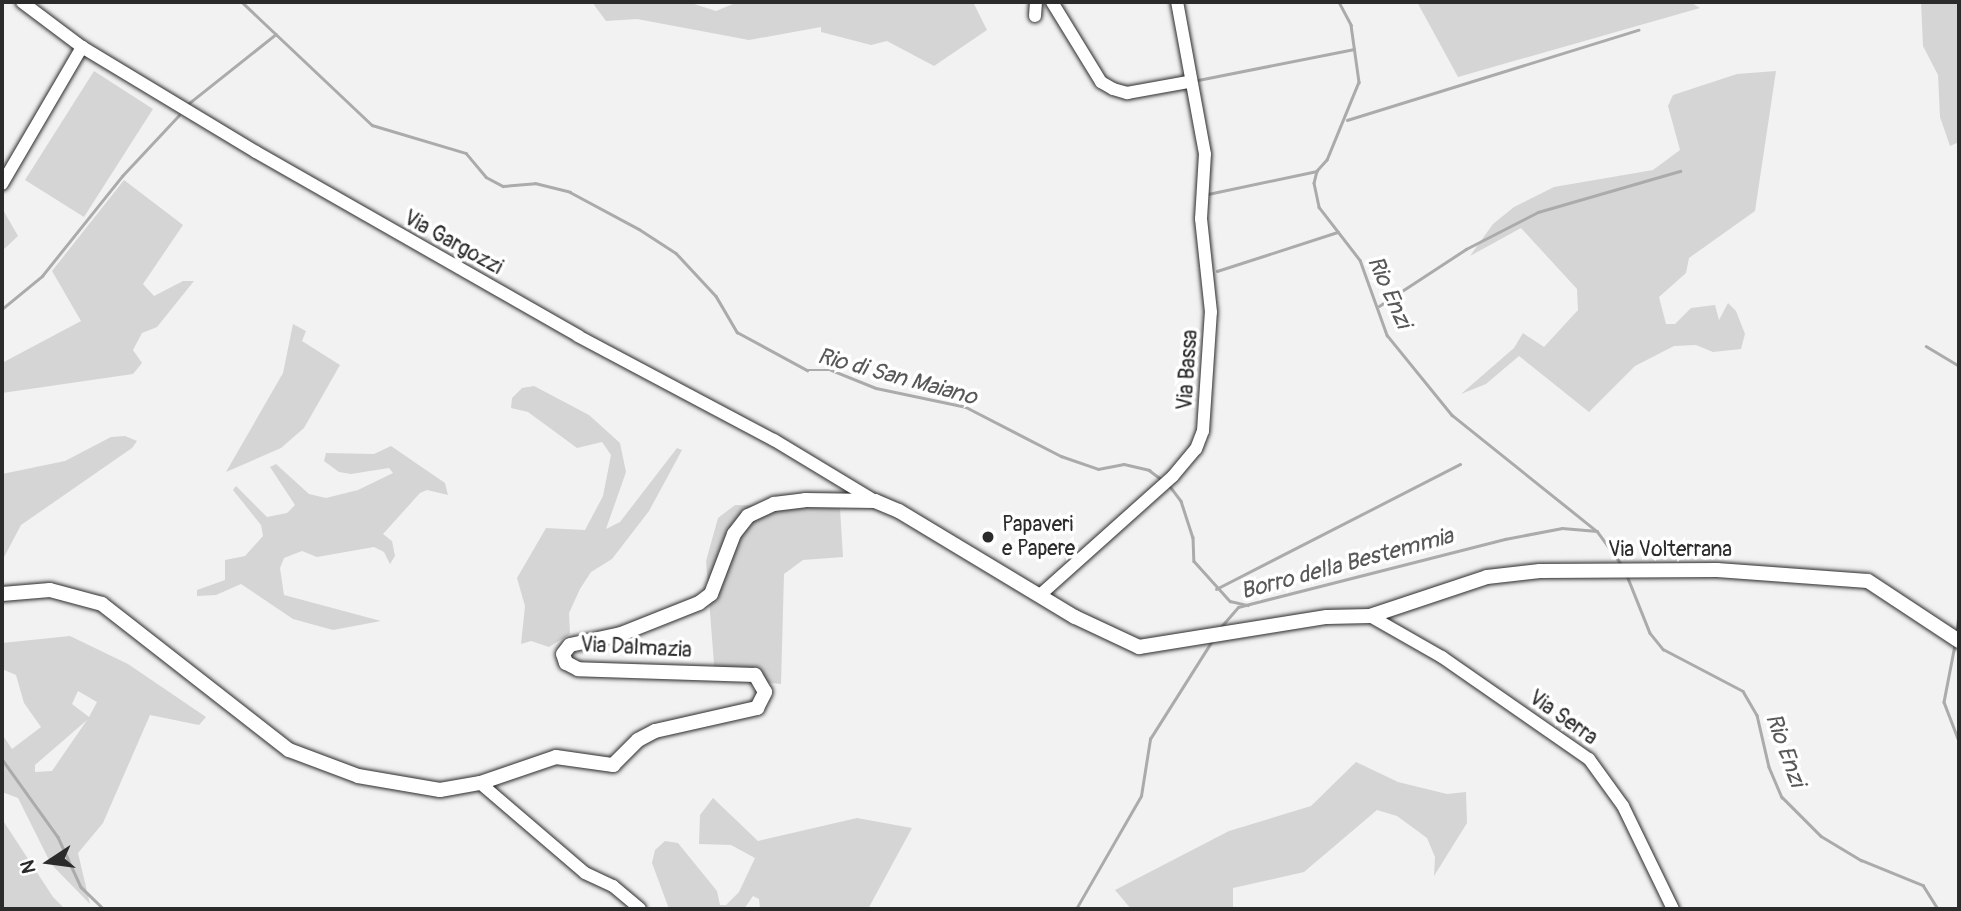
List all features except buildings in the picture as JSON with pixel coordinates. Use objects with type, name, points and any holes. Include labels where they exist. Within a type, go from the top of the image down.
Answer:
[{"type":"main road","name":"Via Dalmazia","points":[[2,594],[50,590],[102,604],[289,750],[358,776],[410,788],[440,790],[480,783],[556,757],[613,765],[638,740],[655,731],[757,708],[765,692],[755,675],[578,669],[566,663],[563,654],[570,645],[621,634],[699,603],[712,594],[734,534],[748,516],[774,504],[805,500],[875,501],[934,531],[1123,643],[1155,646],[1327,617],[1370,616]]},
{"type":"main road","name":"Via Volterrana","points":[[1370,616],[1399,603],[1511,572],[1731,571],[1868,581],[1956,639]]},
{"type":"street","name":"Via Gargozzi","points":[[23,2],[82,47],[408,240],[775,440],[875,501]]},
{"type":"street","points":[[1035,2],[1035,16]]},
{"type":"street","points":[[1052,2],[1101,82],[1127,93],[1188,82]]},
{"type":"street","name":"Via Bassa","points":[[1040,595],[1173,476],[1196,449],[1203,431],[1211,312],[1201,219],[1205,154],[1188,82],[1177,2]]},
{"type":"street","points":[[2,184],[82,47]]},
{"type":"street","name":"Via Serra","points":[[1370,616],[1442,657],[1590,759],[1623,806],[1673,909]]},
{"type":"street","points":[[480,783],[585,873],[612,886],[640,909]]},
{"type":"shaded area","points":[[592,2],[688,2],[716,11],[738,2],[973,2],[987,30],[934,66],[887,41],[871,45],[821,32],[821,27],[749,40],[637,19],[606,21]]},
{"type":"shaded area","points":[[1417,2],[1690,2],[1700,8],[1458,77]]},
{"type":"shaded area","points":[[1921,2],[1959,2],[1959,142],[1950,146],[1940,117],[1938,75],[1923,46]]},
{"type":"shaded area","points":[[94,71],[153,109],[84,217],[25,180]]},
{"type":"shaded area","points":[[1776,71],[1755,211],[1689,258],[1686,273],[1659,297],[1666,324],[1675,324],[1691,308],[1715,305],[1719,320],[1728,303],[1736,311],[1745,334],[1741,349],[1713,352],[1696,345],[1674,346],[1635,366],[1589,412],[1519,356],[1486,384],[1461,394],[1514,348],[1523,333],[1544,347],[1578,310],[1577,289],[1521,228],[1470,256],[1493,224],[1514,207],[1554,187],[1653,170],[1680,150],[1668,106],[1673,95],[1737,74]]},
{"type":"shaded area","points":[[124,180],[183,225],[143,284],[154,296],[183,281],[194,281],[157,327],[142,333],[133,350],[142,363],[133,374],[2,393],[2,363],[81,321],[52,271]]},
{"type":"shaded area","points":[[2,208],[18,236],[2,251]]},
{"type":"shaded area","points":[[293,324],[306,331],[302,341],[340,365],[304,428],[281,448],[226,472],[283,373]]},
{"type":"shaded area","points":[[534,386],[589,415],[620,443],[626,472],[606,529],[620,522],[677,448],[682,450],[649,511],[612,559],[591,572],[580,589],[569,613],[570,634],[549,647],[531,641],[521,644],[525,606],[517,578],[546,528],[585,530],[603,496],[611,455],[602,442],[577,448],[528,412],[511,408],[512,398],[522,388]]},
{"type":"shaded area","points":[[125,436],[137,441],[132,448],[21,525],[2,561],[2,474],[65,461],[111,437]]},
{"type":"shaded area","points":[[391,446],[445,483],[448,495],[427,490],[420,493],[383,534],[392,541],[395,556],[390,564],[384,552],[374,547],[317,557],[302,551],[284,558],[280,568],[284,595],[381,621],[333,630],[293,619],[241,584],[216,595],[197,596],[197,590],[225,580],[225,560],[245,556],[263,536],[261,525],[233,490],[236,486],[267,517],[287,513],[295,505],[270,467],[276,464],[309,494],[326,498],[358,490],[393,473],[389,468],[351,474],[339,472],[324,461],[326,453],[374,454]]},
{"type":"shaded area","points":[[735,505],[840,508],[843,557],[803,560],[784,574],[781,684],[715,677],[706,561],[718,518]]},
{"type":"shaded area","points":[[70,636],[128,664],[206,717],[199,725],[150,715],[103,823],[78,853],[90,904],[51,864],[18,798],[2,792],[2,734],[12,749],[41,727],[24,703],[16,675],[2,669],[2,643]],"holes":[[[78,691],[97,702],[89,717],[72,704]],[[87,720],[52,771],[35,772],[35,765]]]},
{"type":"shaded area","points":[[1356,762],[1398,782],[1447,794],[1466,792],[1467,823],[1434,876],[1435,857],[1427,838],[1397,816],[1377,810],[1304,872],[1233,888],[1233,909],[1131,909],[1115,890],[1229,831],[1311,806]]},
{"type":"shaded area","points":[[713,798],[758,841],[857,818],[912,828],[868,909],[760,909],[759,899],[753,896],[744,909],[669,909],[652,863],[655,850],[665,841],[678,843],[717,891],[720,905],[726,905],[739,892],[755,858],[731,845],[699,844],[700,815]]},
{"type":"shaded area","points":[[2,819],[53,897],[65,909],[2,909]]},
{"type":"waterway","name":"Rio di San Maiano","points":[[242,2],[372,125],[466,153],[486,177],[503,186],[535,183],[570,192],[639,229],[676,253],[716,296],[737,332],[807,370],[831,370],[876,388],[966,407],[1061,456],[1098,469],[1124,464],[1149,470],[1161,479]]},
{"type":"waterway","name":"Rio Enzi","points":[[1339,2],[1351,25],[1359,82],[1327,160],[1317,171],[1314,183],[1319,207],[1360,260],[1387,335],[1452,415],[1597,531],[1622,565]]},
{"type":"waterway","points":[[1347,120],[1638,30]]},
{"type":"waterway","points":[[188,104],[276,34]]},
{"type":"waterway","points":[[1198,80],[1354,49]]},
{"type":"waterway","points":[[2,309],[42,276],[122,176],[179,115]]},
{"type":"waterway","points":[[1208,194],[1317,171]]},
{"type":"waterway","points":[[1379,306],[1466,249],[1538,212],[1680,171]]},
{"type":"waterway","points":[[1217,271],[1338,232]]},
{"type":"waterway","points":[[1926,346],[1959,366]]},
{"type":"waterway","points":[[1216,589],[1460,464]]},
{"type":"waterway","name":"Rio di San Maiano","points":[[1169,485],[1181,501],[1193,537],[1194,561],[1230,601],[1248,605]]},
{"type":"waterway","name":"Borro della Bestemmia","points":[[1219,629],[1238,607],[1505,539],[1562,528],[1597,531]]},
{"type":"waterway","name":"Rio Enzi","points":[[1628,578],[1650,633],[1663,649],[1743,691],[1757,715],[1769,767],[1782,797],[1821,836],[1861,860],[1923,885],[1938,909]]},
{"type":"waterway","points":[[1956,635],[1959,610]]},
{"type":"waterway","name":"Borro della Bestemmia","points":[[1076,909],[1141,796],[1150,739],[1212,641]]},
{"type":"waterway","points":[[1955,645],[1944,702],[1959,741]]},
{"type":"waterway","points":[[2,759],[58,837],[81,887],[104,909]]},
{"type":"place","name":"Papaveri e Papere","points":[[988,537]]}]
